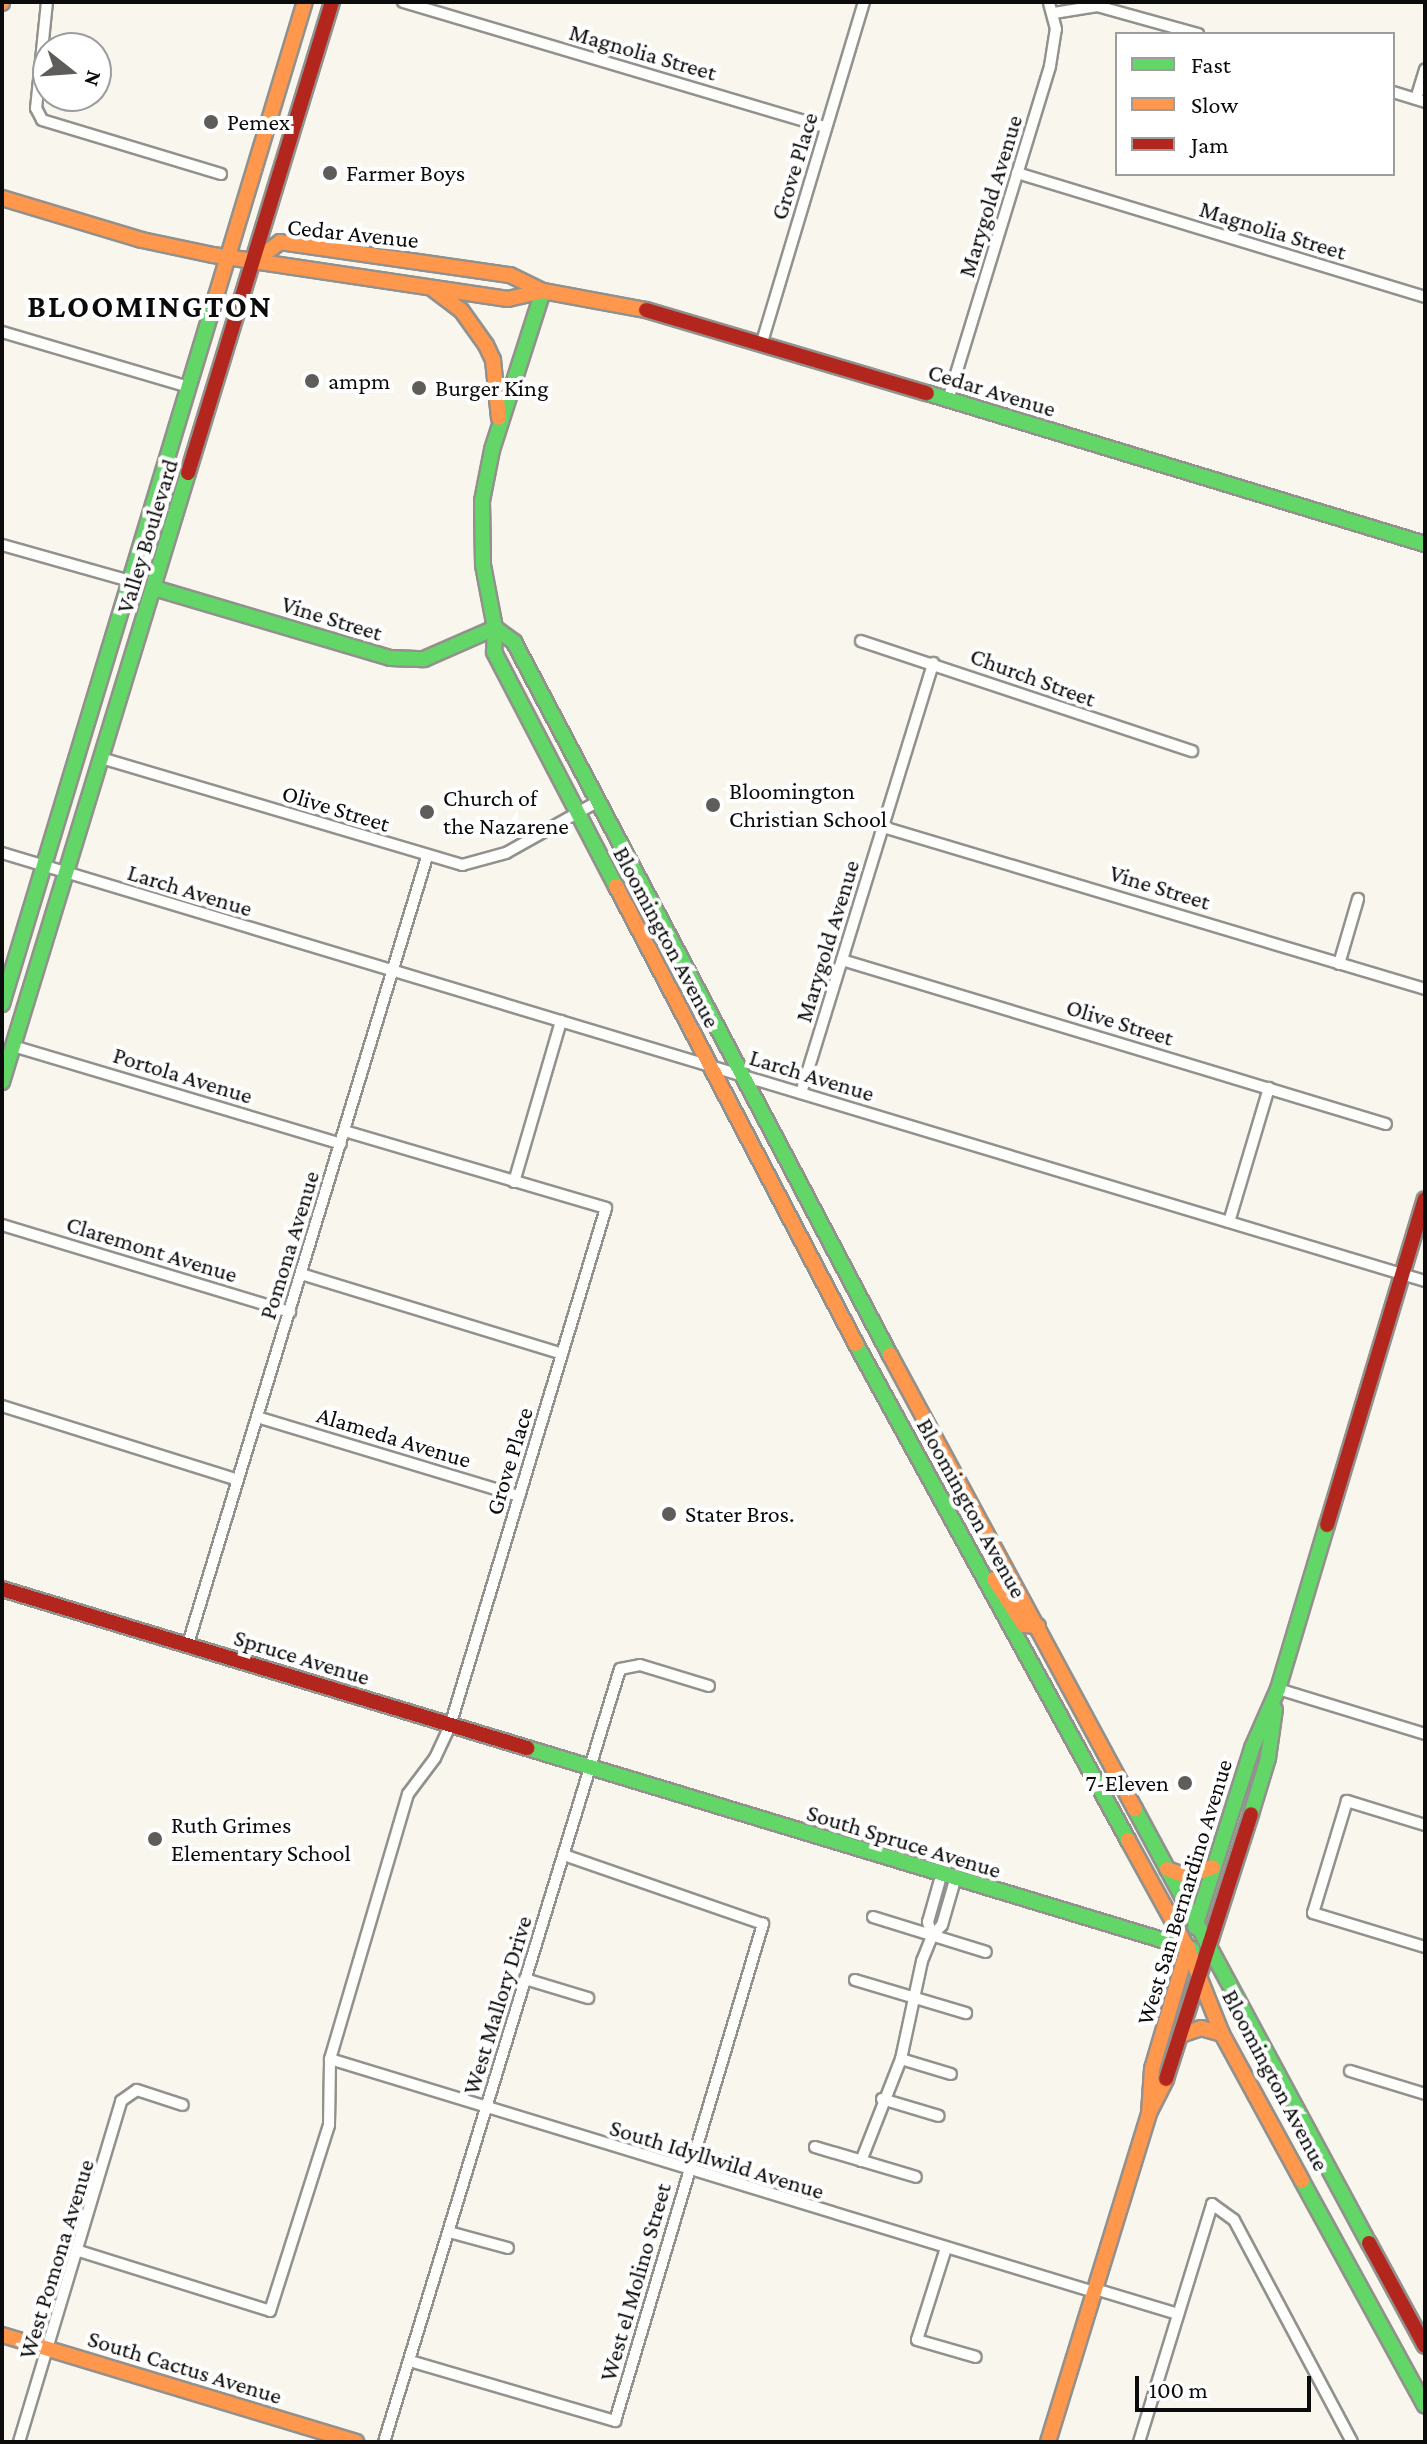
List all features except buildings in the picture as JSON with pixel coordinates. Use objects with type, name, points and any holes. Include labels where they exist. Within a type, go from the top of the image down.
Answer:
[{"type":"main road","name":"Valley Boulevard","points":[[2,1004],[305,2]]},
{"type":"main road","name":"Valley Boulevard","points":[[2,1082],[332,2]]},
{"type":"main road","name":"Cedar Avenue","points":[[2,198],[142,240],[230,257],[508,299],[543,291]]},
{"type":"main road","name":"Cedar Avenue","points":[[255,261],[280,242],[510,275],[543,291],[671,315],[1425,544]]},
{"type":"main road","points":[[430,288],[461,310],[486,345],[493,360],[500,427]]},
{"type":"main road","name":"Bloomington Avenue","points":[[543,291],[486,476],[481,534],[495,628],[494,652],[881,1388],[1188,1949],[1222,2034],[1425,2406]]},
{"type":"main road","name":"Vine Street","points":[[154,588],[400,659],[424,659],[495,628]]},
{"type":"main road","name":"Bloomington Avenue","points":[[495,628],[514,642],[1208,1949],[1423,2339]]},
{"type":"main road","name":"West San Bernardino Avenue","points":[[1149,2113],[1152,2069],[1188,1949],[1252,1748],[1278,1689],[1425,1199]]},
{"type":"main road","points":[[881,1388],[905,1376]]},
{"type":"main road","points":[[980,1565],[1003,1588],[1024,1625],[1038,1626]]},
{"type":"main road","name":"Spruce Avenue","points":[[2,1589],[588,1768]]},
{"type":"main road","name":"West San Bernardino Avenue","points":[[1048,2442],[1149,2113],[1181,2035],[1268,1758],[1278,1689]]},
{"type":"main road","name":"South Spruce Avenue","points":[[588,1768],[1188,1949],[1208,1949]]},
{"type":"main road","points":[[1167,1869],[1186,1876],[1213,1867]]},
{"type":"main road","points":[[1181,2035],[1201,2028],[1222,2034]]},
{"type":"main road","name":"South Cactus Avenue","points":[[2,2335],[356,2442]]},
{"type":"street","points":[[47,2],[36,108],[42,120],[221,174]]},
{"type":"street","name":"Magnolia Street","points":[[403,2],[826,127]]},
{"type":"street","name":"Grove Place","points":[[762,342],[864,2]]},
{"type":"street","points":[[1051,8],[1097,6],[1191,32]]},
{"type":"street","name":"Marygold Avenue","points":[[948,400],[1055,44],[1051,8]]},
{"type":"street","points":[[1395,93],[1420,101],[1425,69]]},
{"type":"street","name":"Magnolia Street","points":[[1017,173],[1425,297]]},
{"type":"street","points":[[2,332],[189,387]]},
{"type":"street","points":[[2,545],[130,581]]},
{"type":"street","name":"Church Street","points":[[861,641],[1192,751]]},
{"type":"street","name":"Marygold Avenue","points":[[801,1093],[933,663]]},
{"type":"street","name":"Olive Street","points":[[101,758],[462,865],[490,859],[597,802]]},
{"type":"street","name":"Vine Street","points":[[883,827],[1425,989]]},
{"type":"street","name":"Larch Avenue","points":[[2,853],[1425,1281]]},
{"type":"street","name":"Pomona Avenue","points":[[188,1644],[427,857]]},
{"type":"street","points":[[1339,964],[1358,899]]},
{"type":"street","name":"Olive Street","points":[[842,960],[1386,1124]]},
{"type":"street","points":[[345,1131],[514,1182],[561,1021]]},
{"type":"street","name":"Portola Avenue","points":[[13,1046],[341,1144]]},
{"type":"street","points":[[1229,1222],[1269,1088]]},
{"type":"street","name":"Grove Place","points":[[79,2251],[270,2311],[329,2125],[330,2059],[408,1794],[435,1758],[450,1726],[606,1208],[514,1182]]},
{"type":"street","name":"Claremont Avenue","points":[[2,1225],[290,1312]]},
{"type":"street","points":[[301,1274],[562,1354]]},
{"type":"street","points":[[2,1406],[238,1480]]},
{"type":"street","name":"Alameda Avenue","points":[[257,1417],[519,1496]]},
{"type":"street","name":"West Mallory Drive","points":[[384,2442],[620,1669],[640,1665],[709,1686]]},
{"type":"street","points":[[1278,1689],[1425,1734]]},
{"type":"street","points":[[1425,1825],[1347,1801],[1313,1913],[1425,1947]]},
{"type":"street","name":"West el Molino Street","points":[[410,2361],[615,2421],[763,1924],[564,1855]]},
{"type":"street","points":[[861,2161],[882,2099],[901,2059],[913,1995],[932,1936],[942,1925],[948,1878]]},
{"type":"street","points":[[873,1917],[986,1952]]},
{"type":"street","points":[[525,1979],[588,1998]]},
{"type":"street","points":[[855,1980],[966,2013]]},
{"type":"street","name":"South Idyllwild Avenue","points":[[330,2059],[689,2172],[1178,2314]]},
{"type":"street","points":[[901,2059],[951,2074]]},
{"type":"street","points":[[1350,2071],[1425,2094]]},
{"type":"street","name":"West Pomona Avenue","points":[[19,2442],[50,2349],[121,2101],[132,2091],[183,2105]]},
{"type":"street","points":[[882,2099],[939,2116]]},
{"type":"street","points":[[815,2147],[916,2177]]},
{"type":"street","points":[[1139,2442],[1212,2204],[1234,2220],[1347,2440]]},
{"type":"street","points":[[449,2232],[508,2248]]},
{"type":"street","points":[[946,2248],[917,2340],[976,2357]]},
{"type":"traffic: fast","points":[[543,291],[492,450],[482,501],[483,565],[495,628],[494,652],[616,886]]},
{"type":"traffic: fast","points":[[2,1004],[216,296]]},
{"type":"traffic: fast","points":[[927,393],[1425,544]]},
{"type":"traffic: fast","points":[[2,1082],[188,473]]},
{"type":"traffic: fast","points":[[154,588],[390,658],[424,659],[495,628]]},
{"type":"traffic: fast","points":[[495,628],[514,642],[890,1355]]},
{"type":"traffic: fast","points":[[856,1344],[1128,1840]]},
{"type":"traffic: fast","points":[[1195,1927],[1252,1748],[1278,1689],[1327,1525]]},
{"type":"traffic: fast","points":[[1251,1814],[1268,1758],[1275,1709]]},
{"type":"traffic: fast","points":[[527,1748],[1192,1949]]},
{"type":"traffic: fast","points":[[1135,1809],[1369,2243]]},
{"type":"traffic: fast","points":[[1302,2181],[1425,2406]]},
{"type":"traffic: slow","points":[[216,296],[305,2]]},
{"type":"traffic: slow","points":[[2,198],[142,240],[213,255],[508,299],[543,291]]},
{"type":"traffic: slow","points":[[255,261],[280,242],[510,275],[543,291],[646,310]]},
{"type":"traffic: slow","points":[[434,290],[461,310],[486,345],[493,360],[499,418]]},
{"type":"traffic: slow","points":[[616,886],[856,1344]]},
{"type":"traffic: slow","points":[[890,1355],[1135,1809]]},
{"type":"traffic: slow","points":[[994,1579],[1024,1625],[1038,1626]]},
{"type":"traffic: slow","points":[[1128,1840],[1188,1949],[1222,2034],[1302,2181]]},
{"type":"traffic: slow","points":[[1167,1869],[1186,1876],[1213,1867]]},
{"type":"traffic: slow","points":[[1149,2113],[1152,2069],[1188,1947]]},
{"type":"traffic: slow","points":[[1181,2035],[1201,2028],[1222,2034]]},
{"type":"traffic: slow","points":[[1048,2442],[1149,2113],[1166,2079]]},
{"type":"traffic: slow","points":[[2,2335],[356,2442]]},
{"type":"traffic: jam","points":[[188,473],[332,2]]},
{"type":"traffic: jam","points":[[646,310],[927,393]]},
{"type":"traffic: jam","points":[[1327,1525],[1425,1199]]},
{"type":"traffic: jam","points":[[2,1589],[527,1748]]},
{"type":"traffic: jam","points":[[1166,2079],[1251,1814]]},
{"type":"traffic: jam","points":[[1369,2243],[1425,2346]]},
{"type":"place","name":"Pemex","points":[[211,122]]},
{"type":"place","name":"Farmer Boys","points":[[330,173]]},
{"type":"place","name":"ampm","points":[[312,381]]},
{"type":"place","name":"Burger King","points":[[419,388]]},
{"type":"place","name":"Bloomington Christian School","points":[[713,805]]},
{"type":"place","name":"Church of the Nazarene","points":[[427,812]]},
{"type":"place","name":"Stater Bros.","points":[[669,1514]]},
{"type":"place","name":"7-Eleven","points":[[1185,1783]]},
{"type":"place","name":"Ruth Grimes Elementary School","points":[[155,1839]]},
{"type":"district","name":"BLOOMINGTON","points":[[150,306]]}]
